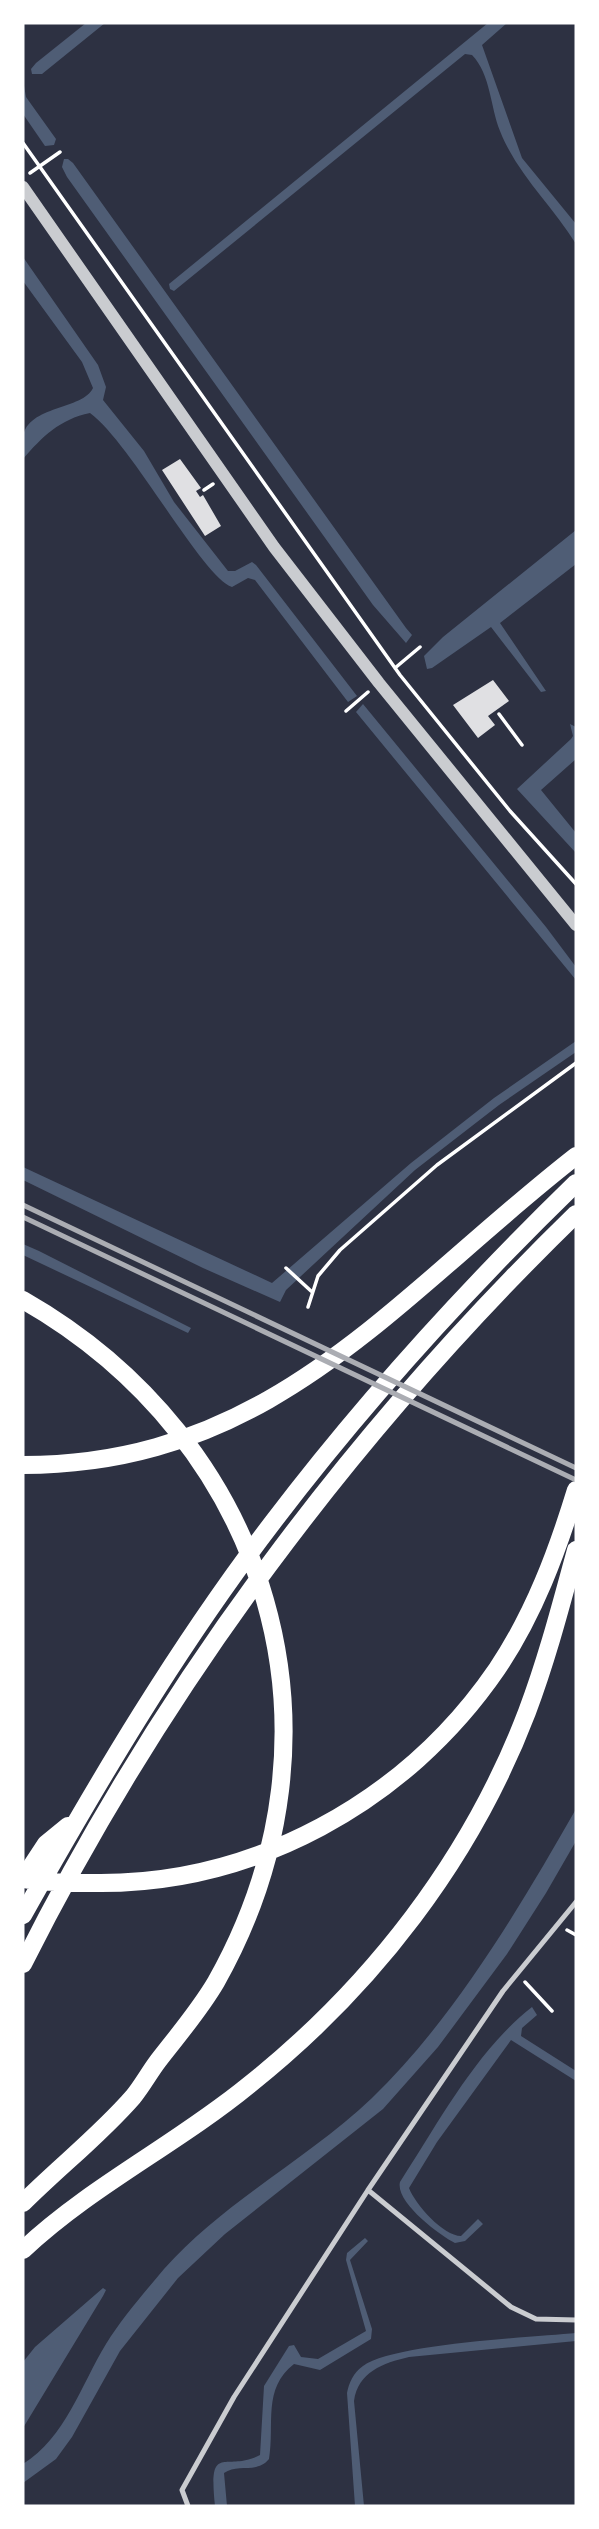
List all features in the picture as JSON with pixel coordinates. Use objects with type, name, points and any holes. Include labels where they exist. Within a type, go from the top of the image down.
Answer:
[{"type":"highway","points":[[23,1465],[87,1461],[152,1448],[215,1427],[249,1412],[300,1382],[365,1334],[492,1223],[576,1156]]},
{"type":"highway","points":[[23,1879],[78,1818],[138,1717],[272,1523],[410,1355],[576,1183]]},
{"type":"highway","points":[[23,1964],[85,1848],[144,1750],[233,1615],[381,1421],[430,1364],[576,1214]]},
{"type":"highway","points":[[23,1300],[91,1344],[172,1422],[212,1480],[245,1539],[268,1612],[281,1680],[282,1767],[275,1816],[259,1885],[237,1941],[213,1987],[133,2096],[23,2203]]},
{"type":"highway","points":[[23,1879],[114,1884],[216,1869],[262,1856],[310,1834],[367,1799],[430,1749],[479,1694],[498,1667],[534,1604],[576,1490]]},
{"type":"highway","points":[[23,2250],[59,2219],[202,2120],[291,2050],[360,1983],[410,1923],[457,1852],[505,1762],[543,1669],[576,1550]]},
{"type":"highway","points":[[25,1912],[54,1845]]},
{"type":"highway","points":[[23,2188],[158,2061]]},
{"type":"street","points":[[23,187],[274,547],[576,925]]},
{"type":"lane","points":[[188,2506],[182,2490],[234,2396],[368,2190],[517,1973],[567,1917],[576,1902]]},
{"type":"lane","points":[[368,2190],[511,2306],[536,2319],[576,2320]]},
{"type":"path","points":[[23,143],[244,462],[400,675],[510,811],[576,884]]},
{"type":"path","points":[[23,181],[60,152]]},
{"type":"path","points":[[401,663],[420,647]]},
{"type":"path","points":[[346,711],[372,688]]},
{"type":"path","points":[[499,714],[522,745]]},
{"type":"path","points":[[308,1307],[318,1276],[340,1250],[412,1186],[495,1121],[576,1063]]},
{"type":"path","points":[[287,1269],[311,1291]]},
{"type":"path","points":[[517,1973],[552,2011]]},
{"type":"water","points":[[86,23],[105,23],[42,74],[32,74],[31,69],[36,63]]},
{"type":"water","points":[[488,23],[507,23],[482,45],[522,158],[576,224],[576,244],[507,147],[483,72],[472,55],[465,54],[174,291],[170,289],[169,284]]},
{"type":"water","points":[[23,80],[26,97],[56,139],[54,145],[45,146],[23,114]]},
{"type":"water","points":[[64,159],[73,163],[412,635],[406,643],[373,605],[67,177],[62,167]]},
{"type":"water","points":[[23,257],[98,365],[106,387],[103,400],[144,451],[174,502],[228,571],[235,571],[252,562],[256,565],[357,696],[348,702],[255,580],[248,578],[232,587],[219,578],[203,560],[125,451],[90,413],[52,430],[23,459],[23,437],[27,427],[45,413],[79,400],[93,388],[82,362],[23,281]]},
{"type":"water","points":[[576,530],[576,564],[500,623],[546,691],[541,692],[491,627],[427,669],[424,656],[443,637]]},
{"type":"water","points":[[363,704],[546,927],[576,967],[576,980],[356,712]]},
{"type":"water","points":[[570,724],[576,727],[576,759],[541,790],[576,833],[576,853],[517,789],[571,739],[573,736]]},
{"type":"water","points":[[576,1041],[576,1052],[499,1105],[415,1170],[286,1290],[280,1302],[203,1268],[23,1180],[23,1167],[272,1283],[411,1163],[494,1098]]},
{"type":"water","points":[[23,1244],[191,1328],[188,1333],[23,1255]]},
{"type":"water","points":[[576,1809],[576,1841],[546,1893],[507,1954],[438,2047],[383,2109],[225,2234],[178,2278],[120,2351],[72,2437],[56,2459],[23,2483],[23,2464],[38,2453],[61,2425],[112,2334],[164,2269],[212,2223],[321,2141],[372,2098],[431,2033],[484,1961]]},
{"type":"water","points":[[532,2007],[537,2015],[522,2028],[521,2036],[576,2071],[576,2081],[511,2040],[437,2142],[409,2188],[430,2218],[454,2235],[461,2236],[478,2219],[483,2224],[465,2241],[455,2243],[439,2233],[411,2208],[400,2190],[400,2182],[476,2066],[493,2044]]},
{"type":"water","points":[[365,2238],[368,2241],[350,2260],[372,2329],[371,2339],[320,2370],[294,2364],[284,2374],[277,2384],[274,2396],[269,2459],[259,2466],[224,2473],[227,2506],[215,2506],[213,2486],[217,2466],[222,2462],[248,2460],[260,2455],[264,2386],[289,2346],[294,2345],[301,2357],[318,2359],[366,2331],[346,2260],[347,2253]]},
{"type":"water","points":[[103,2288],[106,2290],[103,2296],[23,2428],[23,2362],[35,2347]]},
{"type":"water","points":[[576,2333],[576,2341],[409,2357],[373,2370],[356,2391],[354,2401],[364,2506],[355,2506],[347,2393],[352,2378],[363,2366],[379,2358],[432,2347]]},
{"type":"building","points":[[180,459],[201,488],[196,491],[200,497],[203,495],[221,526],[205,536],[162,470]]},
{"type":"building","points":[[493,680],[509,701],[488,716],[495,725],[478,738],[453,705]]},
{"type":"railway","points":[[23,1205],[576,1468]]},
{"type":"railway","points":[[23,1217],[576,1480]]}]
